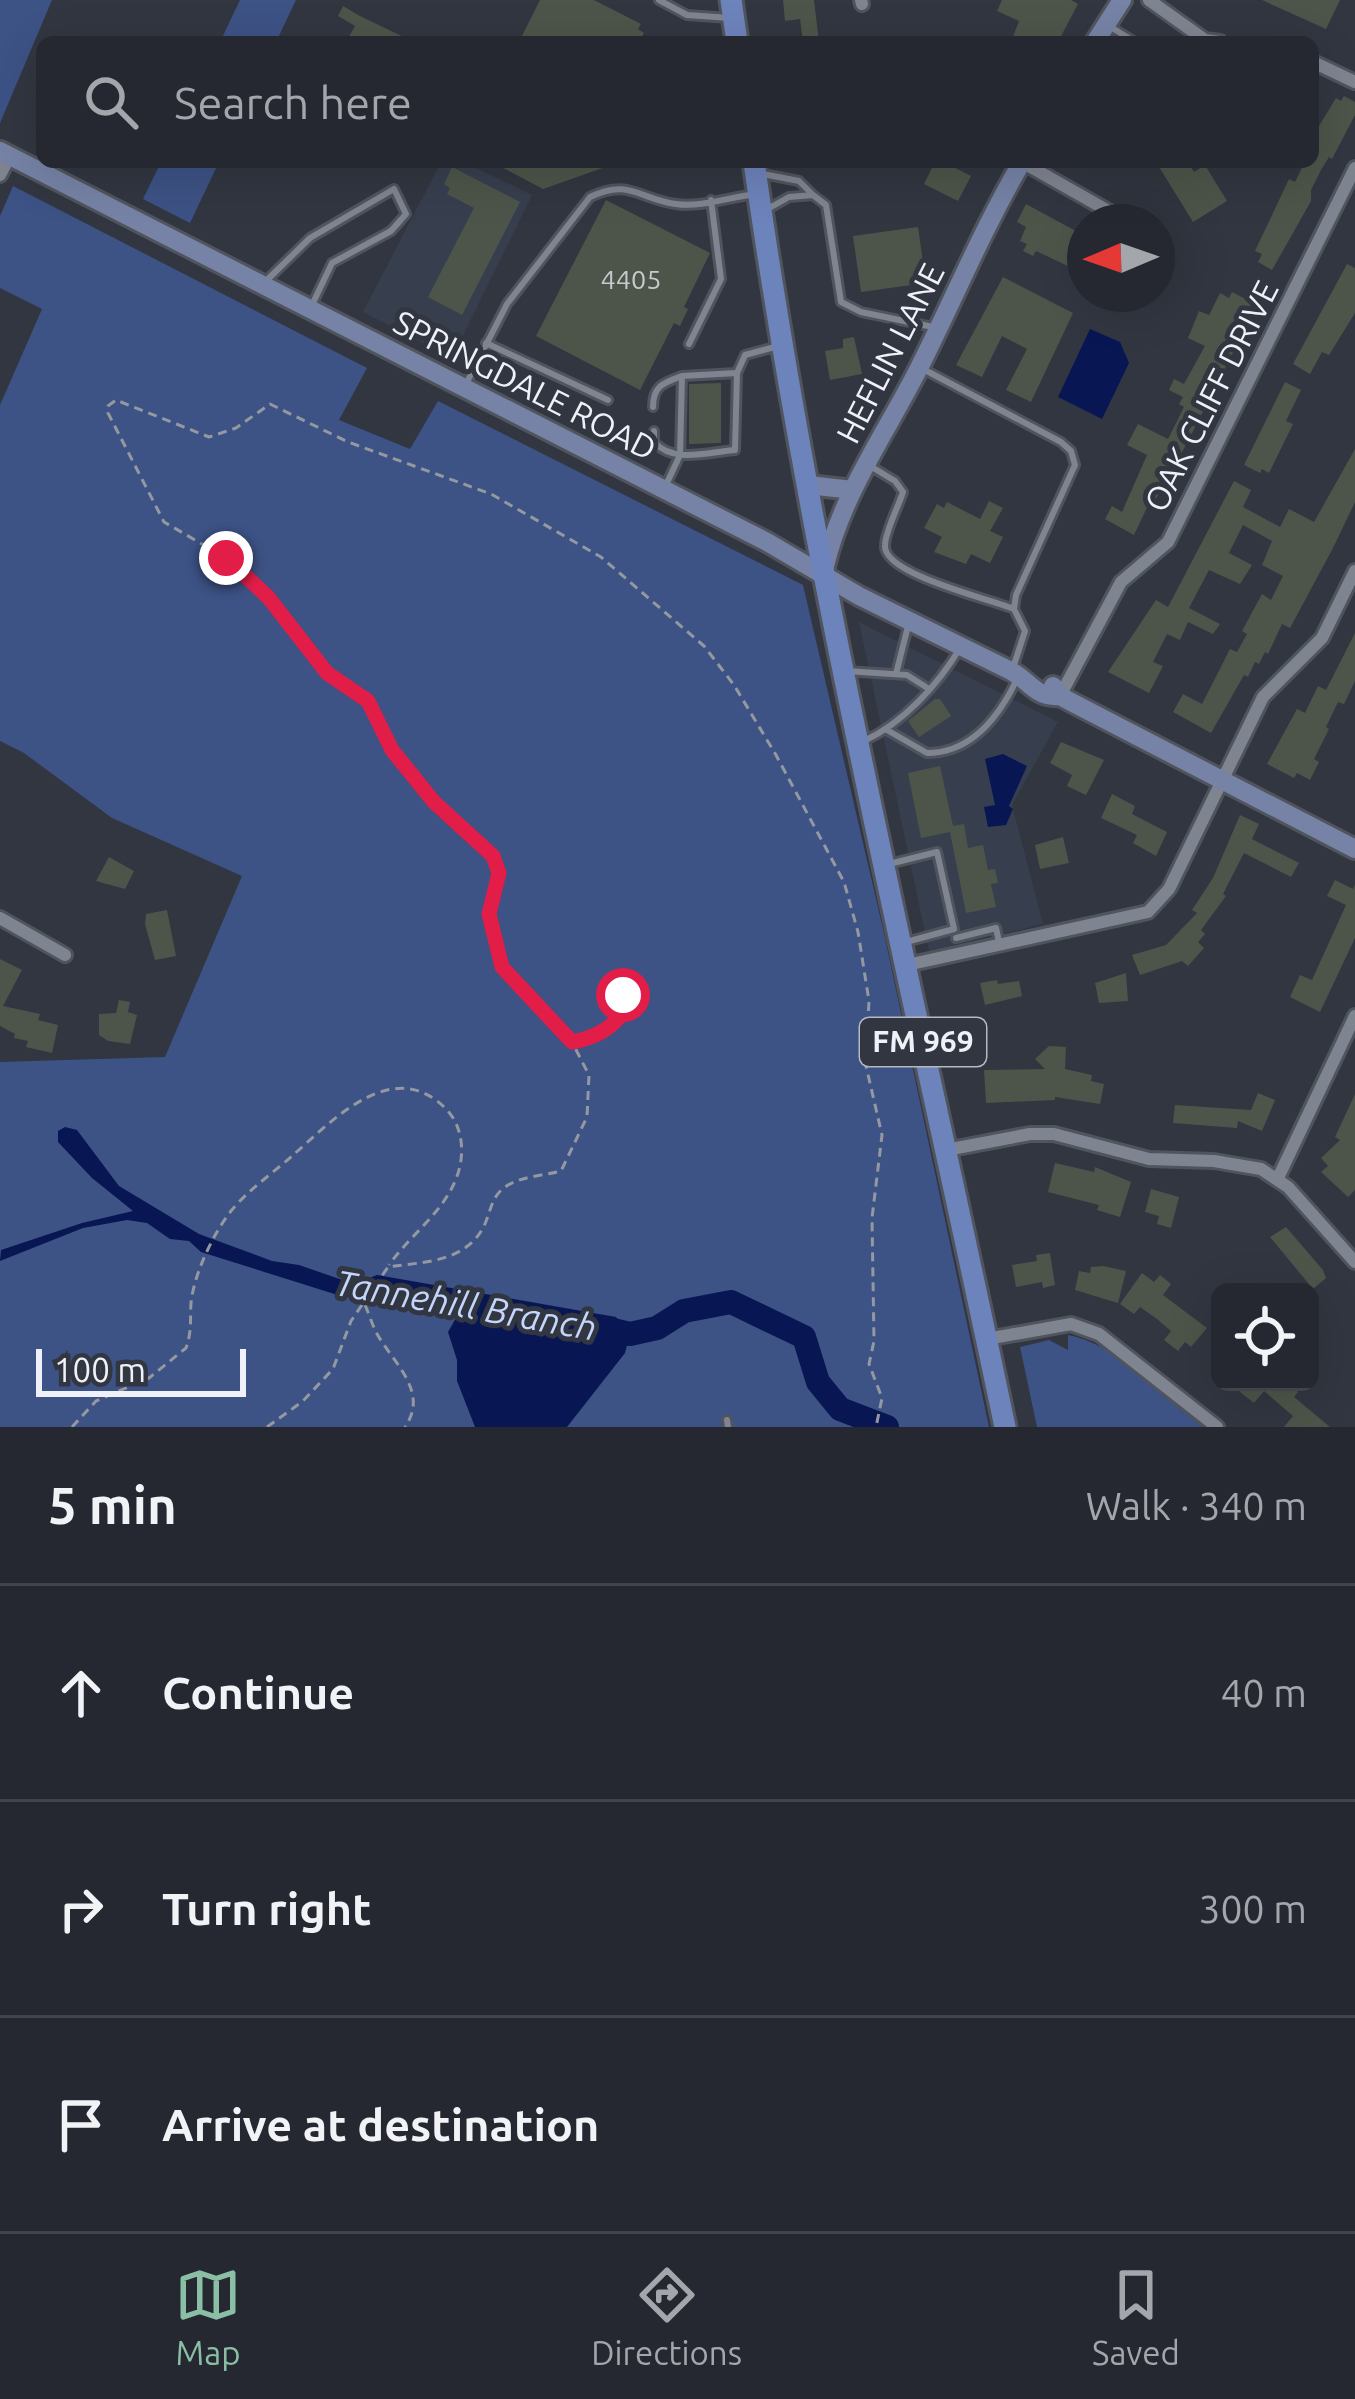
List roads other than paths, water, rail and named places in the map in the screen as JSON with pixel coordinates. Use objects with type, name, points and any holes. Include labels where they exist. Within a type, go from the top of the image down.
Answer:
[{"type":"main road","points":[[1099,36],[1122,0]]},
{"type":"main road","name":"SPRINGDALE ROAD","points":[[5,154],[311,308],[909,621],[1017,674],[1053,686],[1060,696],[1355,849]]},
{"type":"main road","name":"HEFLIN LANE","points":[[823,575],[835,524],[1019,168]]},
{"type":"main road","name":"FM 969","points":[[757,185],[823,575],[1005,1427]]},
{"type":"main road","points":[[808,485],[853,490]]},
{"type":"street","points":[[1149,0],[1199,36]]},
{"type":"street","points":[[1319,65],[1355,82]]},
{"type":"street","points":[[0,175],[5,154]]},
{"type":"street","points":[[1033,168],[1096,204]]},
{"type":"street","name":"OAK CLIFF DRIVE","points":[[1060,696],[1121,582],[1168,542],[1355,168]]},
{"type":"street","points":[[907,965],[1148,913],[1169,889],[1263,697],[1322,638],[1355,571]]},
{"type":"street","points":[[0,918],[64,955]]},
{"type":"street","points":[[1278,1178],[1355,1016]]},
{"type":"street","points":[[946,1150],[1054,1133],[1148,1159],[1243,1164],[1278,1178],[1355,1262]]},
{"type":"street","points":[[987,1339],[1071,1324],[1099,1334],[1217,1427]]},
{"type":"lane","points":[[659,0],[687,15],[732,9]]},
{"type":"lane","points":[[1106,24],[1125,36]]},
{"type":"lane","points":[[464,388],[507,304],[590,197],[606,189],[626,187],[680,205],[757,185],[799,181],[826,205],[841,302],[861,312],[938,328]]},
{"type":"lane","points":[[757,185],[789,196],[813,195]]},
{"type":"lane","points":[[264,284],[310,238],[394,189],[406,214],[392,231],[332,263],[311,308]]},
{"type":"lane","points":[[688,344],[722,279],[711,200]]},
{"type":"lane","points":[[486,343],[608,400]]},
{"type":"lane","points":[[654,431],[654,442],[664,453],[735,450],[736,373],[745,355],[781,345]]},
{"type":"lane","points":[[887,730],[927,753],[960,745],[992,724],[1017,674],[1025,631],[1014,609],[1016,595],[1075,465],[1071,451],[1037,428],[920,367]]},
{"type":"lane","points":[[653,407],[653,393],[661,384],[682,376],[736,373]]},
{"type":"lane","points":[[663,490],[680,455],[682,376]]},
{"type":"lane","points":[[867,464],[896,481],[903,492],[884,547],[896,566],[1014,609]]},
{"type":"lane","points":[[896,674],[909,621]]},
{"type":"lane","points":[[860,743],[887,730],[943,676],[961,646]]},
{"type":"lane","points":[[845,671],[907,675],[929,689]]},
{"type":"lane","points":[[886,865],[938,852],[959,953]]},
{"type":"lane","points":[[902,942],[996,928],[1000,945]]},
{"type":"water","points":[[1090,329],[1120,342],[1129,363],[1102,419],[1058,397]]},
{"type":"water","points":[[1003,754],[1027,766],[1006,825],[988,827],[984,807],[995,805],[985,759]]},
{"type":"water","points":[[65,1127],[77,1130],[119,1186],[199,1234],[354,1284],[377,1275],[616,1317],[630,1334],[625,1353],[567,1427],[475,1427],[457,1381],[457,1360],[448,1332],[460,1311],[457,1305],[385,1296],[344,1297],[201,1252],[189,1241],[170,1239],[147,1223],[127,1220],[83,1228],[0,1261],[1,1250],[133,1211],[58,1142],[58,1131]]},
{"type":"waterway","name":"Tannehill Branch","points":[[600,1327],[630,1334],[657,1328],[684,1311],[731,1302],[804,1337],[818,1382],[840,1409],[887,1427]]}]
